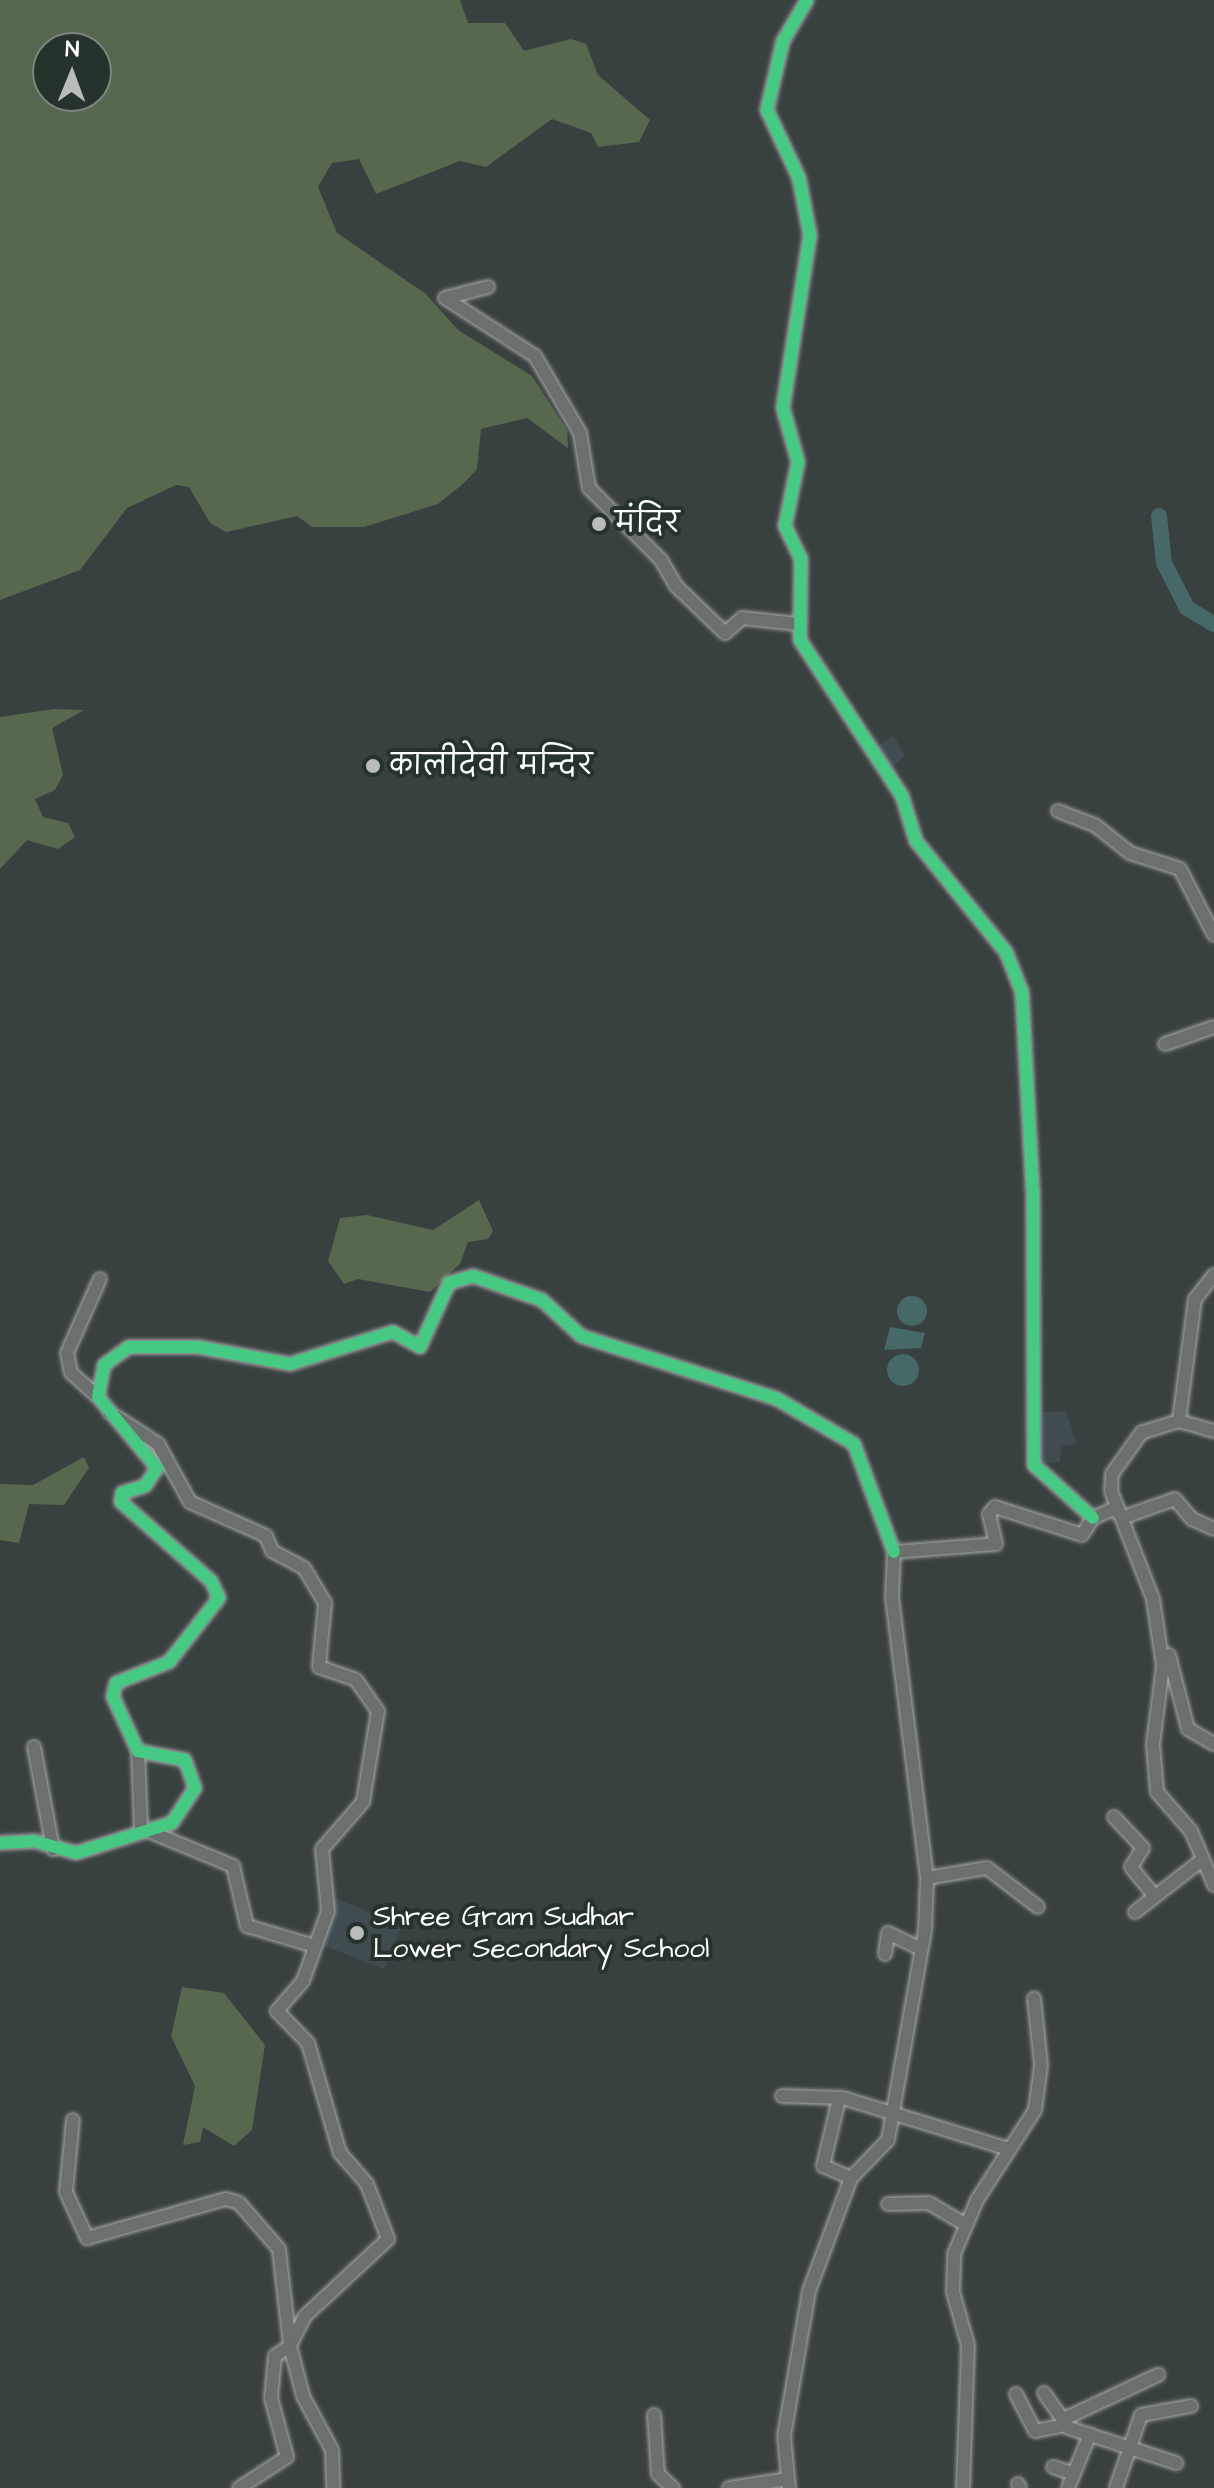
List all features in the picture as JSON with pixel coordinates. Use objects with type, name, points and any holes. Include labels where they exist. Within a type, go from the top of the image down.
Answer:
[{"type":"street","points":[[807,0],[783,41],[767,110],[799,178],[810,235],[783,408],[798,462],[785,526],[801,559],[800,640],[902,796],[916,841],[1006,952],[1022,992],[1033,1192],[1034,1465],[1093,1518]]},
{"type":"street","points":[[488,287],[445,298],[535,356],[580,433],[589,488],[661,560],[676,586],[725,633],[742,618],[798,624]]},
{"type":"street","points":[[1058,811],[1095,825],[1130,853],[1180,869],[1214,935]]},
{"type":"street","points":[[1165,1044],[1214,1027]]},
{"type":"street","points":[[1179,1421],[1195,1299],[1214,1275]]},
{"type":"street","points":[[100,1403],[104,1365],[140,1345],[290,1364],[393,1332],[420,1347],[449,1283],[473,1276],[542,1300],[581,1336],[777,1399],[854,1444],[894,1552],[892,1598],[927,1878],[921,1949],[888,2140],[851,2178],[795,2354],[788,2484],[738,2487]]},
{"type":"street","points":[[100,1279],[67,1353],[71,1373],[157,1468],[145,1486],[122,1493],[121,1502],[211,1581],[219,1598],[169,1662],[112,1689],[138,1751],[141,1828],[238,1871],[247,1926],[311,1945]]},
{"type":"street","points":[[100,1403],[158,1444],[190,1502],[266,1536],[272,1551],[304,1568],[325,1603],[319,1667],[356,1680],[378,1711],[363,1802],[322,1849],[328,1911],[311,1945],[303,1981],[277,2011],[308,2043],[340,2153],[367,2184],[388,2239],[305,2316],[290,2346],[275,2356],[271,2398],[287,2457],[239,2488]]},
{"type":"street","points":[[1214,1431],[1179,1421],[1142,1432],[1112,1474],[1113,1509],[1149,1578],[1163,1666],[1153,1744],[1157,1792],[1203,1859],[1214,1885]]},
{"type":"street","points":[[1113,1509],[1124,1517],[1175,1499],[1192,1519],[1214,1529]]},
{"type":"street","points":[[894,1552],[948,1542],[996,1544],[989,1514],[995,1507],[1070,1535],[1082,1535],[1093,1518],[1113,1509]]},
{"type":"street","points":[[1156,1618],[1188,1729],[1214,1744]]},
{"type":"street","points":[[34,1747],[53,1849]]},
{"type":"street","points":[[0,1843],[76,1853],[172,1823],[192,1797],[195,1777],[185,1760],[138,1751]]},
{"type":"street","points":[[1114,1817],[1143,1848],[1131,1867],[1155,1897]]},
{"type":"street","points":[[1135,1912],[1203,1859]]},
{"type":"street","points":[[927,1878],[987,1868],[1038,1907]]},
{"type":"street","points":[[885,1954],[888,1933],[921,1949]]},
{"type":"street","points":[[963,2488],[968,2345],[953,2276],[966,2225],[1036,2103],[1034,1998]]},
{"type":"street","points":[[782,2096],[894,2112],[1009,2149]]},
{"type":"street","points":[[838,2103],[823,2166],[851,2178]]},
{"type":"street","points":[[73,2120],[66,2192],[87,2238],[183,2215],[208,2200],[239,2203],[279,2249],[290,2346],[303,2396],[332,2450],[333,2488]]},
{"type":"street","points":[[888,2204],[929,2203],[966,2225]]},
{"type":"street","points":[[1016,2394],[1035,2431],[1066,2422],[1158,2375]]},
{"type":"street","points":[[1044,2393],[1066,2422],[1090,2434],[1176,2463]]},
{"type":"street","points":[[1116,2488],[1141,2415],[1191,2406]]},
{"type":"street","points":[[654,2415],[658,2474],[673,2488]]},
{"type":"street","points":[[1068,2488],[1090,2434]]},
{"type":"street","points":[[1053,2467],[1074,2474]]},
{"type":"shaded area","points":[[893,735],[905,756],[887,772],[870,752]]},
{"type":"shaded area","points":[[1066,1411],[1077,1444],[1062,1446],[1060,1463],[1037,1462],[1040,1412]]},
{"type":"shaded area","name":"Shree Gram Sudhar Lower Secondary School","points":[[330,1896],[402,1925],[384,1969],[312,1941]]},
{"type":"green space","points":[[0,0],[460,0],[468,23],[505,23],[524,51],[571,39],[586,44],[598,75],[650,120],[639,142],[598,147],[591,133],[552,119],[486,167],[460,161],[376,194],[359,159],[332,163],[318,187],[337,233],[426,294],[458,330],[532,376],[567,430],[568,448],[527,418],[481,429],[477,469],[464,483],[438,504],[364,527],[312,527],[297,516],[226,532],[210,523],[189,487],[176,485],[127,508],[80,570],[0,600]]},
{"type":"green space","points":[[54,709],[84,710],[52,728],[63,775],[55,790],[35,799],[43,817],[68,823],[75,837],[58,849],[27,840],[0,869],[0,717]]},
{"type":"green space","points":[[479,1200],[493,1231],[488,1239],[468,1242],[460,1264],[430,1292],[358,1279],[344,1284],[328,1261],[340,1218],[367,1215],[433,1230]]},
{"type":"green space","points":[[84,1457],[89,1468],[64,1505],[29,1504],[19,1543],[0,1540],[0,1484],[33,1485]]},
{"type":"green space","points":[[182,1987],[224,1993],[265,2045],[252,2130],[234,2146],[203,2127],[200,2142],[183,2145],[195,2086],[171,2036]]},
{"type":"water","points":[[912,1296],[918,1297],[926,1305],[926,1317],[918,1325],[912,1326],[906,1325],[898,1317],[897,1311],[898,1305],[906,1297]]},
{"type":"water","points":[[890,1327],[925,1333],[921,1348],[884,1350]]},
{"type":"water","points":[[903,1354],[914,1359],[919,1370],[914,1381],[903,1386],[892,1381],[887,1370],[892,1359]]},
{"type":"waterway","points":[[1159,516],[1164,563],[1187,608],[1214,624]]},
{"type":"cycle path","points":[[807,0],[783,41],[767,110],[799,178],[810,235],[783,408],[798,462],[785,526],[801,559],[800,640],[902,796],[916,841],[1006,952],[1022,992],[1033,1192],[1034,1465],[1093,1518]]},
{"type":"cycle path","points":[[0,1843],[34,1841],[76,1853],[172,1823],[195,1788],[185,1760],[138,1751],[113,1697],[116,1683],[169,1662],[219,1598],[211,1581],[121,1502],[122,1493],[145,1486],[157,1468],[98,1397],[104,1365],[129,1347],[198,1347],[290,1364],[393,1332],[420,1347],[449,1283],[473,1276],[542,1300],[581,1336],[777,1399],[854,1444],[894,1552]]},
{"type":"place","name":"मंदिर","points":[[599,524]]},
{"type":"place","name":"कालीदेवी मन्दिर","points":[[373,766]]},
{"type":"place","name":"Shree Gram Sudhar Lower Secondary School","points":[[357,1933]]}]
